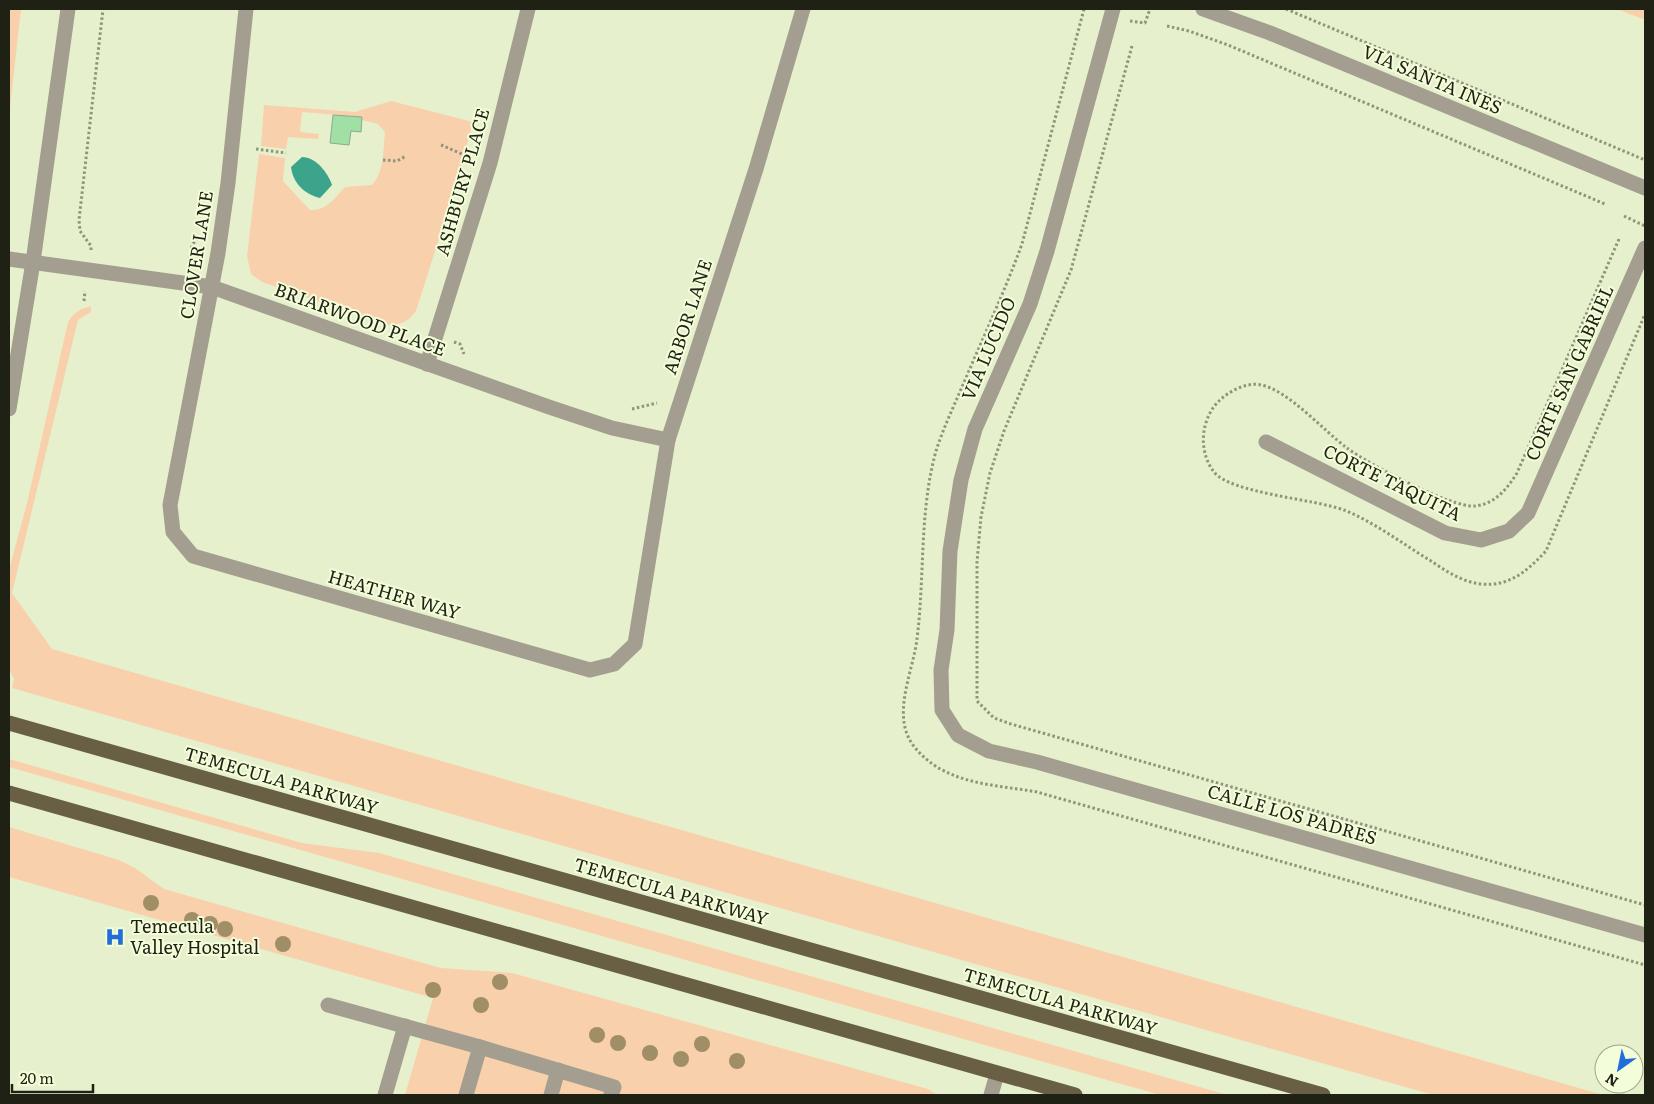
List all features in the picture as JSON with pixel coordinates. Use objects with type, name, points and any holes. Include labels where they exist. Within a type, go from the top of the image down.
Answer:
[{"type":"main road","name":"TEMECULA PARKWAY","points":[[9,723],[1323,1095]]},
{"type":"main road","points":[[9,793],[1075,1095]]},
{"type":"street","points":[[9,409],[33,262],[68,9]]},
{"type":"street","name":"CLOVER LANE","points":[[170,505],[212,287],[228,183],[246,9]]},
{"type":"street","name":"ASHBURY PLACE","points":[[427,364],[490,163],[528,9]]},
{"type":"street","name":"ARBOR LANE","points":[[635,644],[668,440],[756,169],[803,9]]},
{"type":"street","name":"VIA LUCIDO","points":[[942,710],[941,670],[947,630],[950,551],[961,480],[975,429],[1030,304],[1044,260],[1113,9]]},
{"type":"street","name":"VIA SANTA INES","points":[[1203,9],[1270,33],[1645,188]]},
{"type":"street","name":"CORTE SAN GABRIEL","points":[[1528,513],[1645,248]]},
{"type":"street","name":"BRIARWOOD PLACE","points":[[9,259],[212,287],[612,428],[668,440]]},
{"type":"street","name":"CORTE TAQUITA","points":[[1266,442],[1445,533],[1481,540],[1509,531],[1528,513]]},
{"type":"street","name":"HEATHER WAY","points":[[170,505],[173,532],[194,556],[590,670],[614,664],[635,644]]},
{"type":"street","name":"CALLE LOS PADRES","points":[[942,710],[958,735],[989,751],[1037,762],[1645,935]]},
{"type":"street","points":[[328,1005],[480,1047],[614,1087],[611,1095]]},
{"type":"street","points":[[385,1095],[405,1026]]},
{"type":"street","points":[[466,1095],[480,1047]]},
{"type":"street","points":[[551,1095],[558,1070]]},
{"type":"street","points":[[991,1095],[997,1074]]},
{"type":"street","points":[[1034,1084],[1053,1095]]},
{"type":"path","points":[[84,301],[91,246],[80,231],[79,220],[103,9]]},
{"type":"path","points":[[1084,9],[1022,244],[1011,274],[945,426],[930,478],[924,517],[917,640],[903,705],[906,727],[912,744],[927,760],[945,773],[960,778],[986,785],[1037,792],[1645,965]]},
{"type":"path","points":[[1145,22],[1150,9]]},
{"type":"path","points":[[1286,9],[1645,160]]},
{"type":"path","points":[[1167,26],[1189,31],[1228,45],[1605,204]]},
{"type":"path","points":[[1132,46],[1071,270],[1004,431],[990,473],[981,517],[977,562],[978,701],[994,718],[1011,724],[1645,905]]},
{"type":"path","points":[[441,145],[467,156]]},
{"type":"path","points":[[256,150],[286,153]]},
{"type":"path","points":[[382,160],[397,161],[406,156]]},
{"type":"path","points":[[1624,216],[1645,226]]},
{"type":"path","points":[[187,284],[192,245],[199,235]]},
{"type":"path","points":[[1619,239],[1517,473],[1507,488],[1494,500],[1474,506],[1454,502],[1371,464],[1348,449],[1279,391],[1259,384],[1232,390],[1213,408],[1203,429],[1204,454],[1214,473],[1232,485],[1319,502],[1345,511],[1458,578],[1481,584],[1505,583],[1526,572],[1546,551],[1645,314]]},
{"type":"path","points":[[436,336],[460,344],[466,356]]},
{"type":"path","points":[[630,410],[655,402],[678,410]]},
{"type":"shaded area","points":[[9,9],[21,9],[9,117]]},
{"type":"shaded area","points":[[1617,9],[1645,9],[1645,20]]},
{"type":"shaded area","points":[[391,101],[473,122],[457,182],[416,311],[403,322],[387,325],[262,282],[251,274],[247,256],[259,154],[285,158],[283,181],[310,210],[316,210],[321,209],[333,200],[345,187],[372,185],[379,173],[383,153],[385,132],[378,124],[362,120],[362,117],[302,112],[300,132],[319,134],[318,139],[288,137],[286,149],[261,146],[264,105],[355,112]]},
{"type":"shaded area","points":[[91,306],[91,312],[78,320],[12,593],[52,649],[1594,1092],[1594,1094],[1603,1095],[1433,1095],[12,688],[14,679],[9,669],[9,570],[27,503],[68,322],[78,311]]},
{"type":"shaded area","points":[[9,759],[302,843],[379,853],[1228,1095],[1160,1095],[9,767]]},
{"type":"shaded area","points":[[9,827],[119,860],[135,868],[164,889],[441,968],[512,973],[928,1089],[937,1095],[405,1095],[433,998],[9,877]]},
{"type":"water","points":[[302,157],[317,163],[330,180],[332,185],[320,198],[304,191],[294,178],[291,167]]},
{"type":"building","points":[[333,115],[362,117],[361,132],[351,131],[349,145],[330,143]]},
{"type":"place","name":"Temecula Valley Hospital","points":[[115,937]]}]
